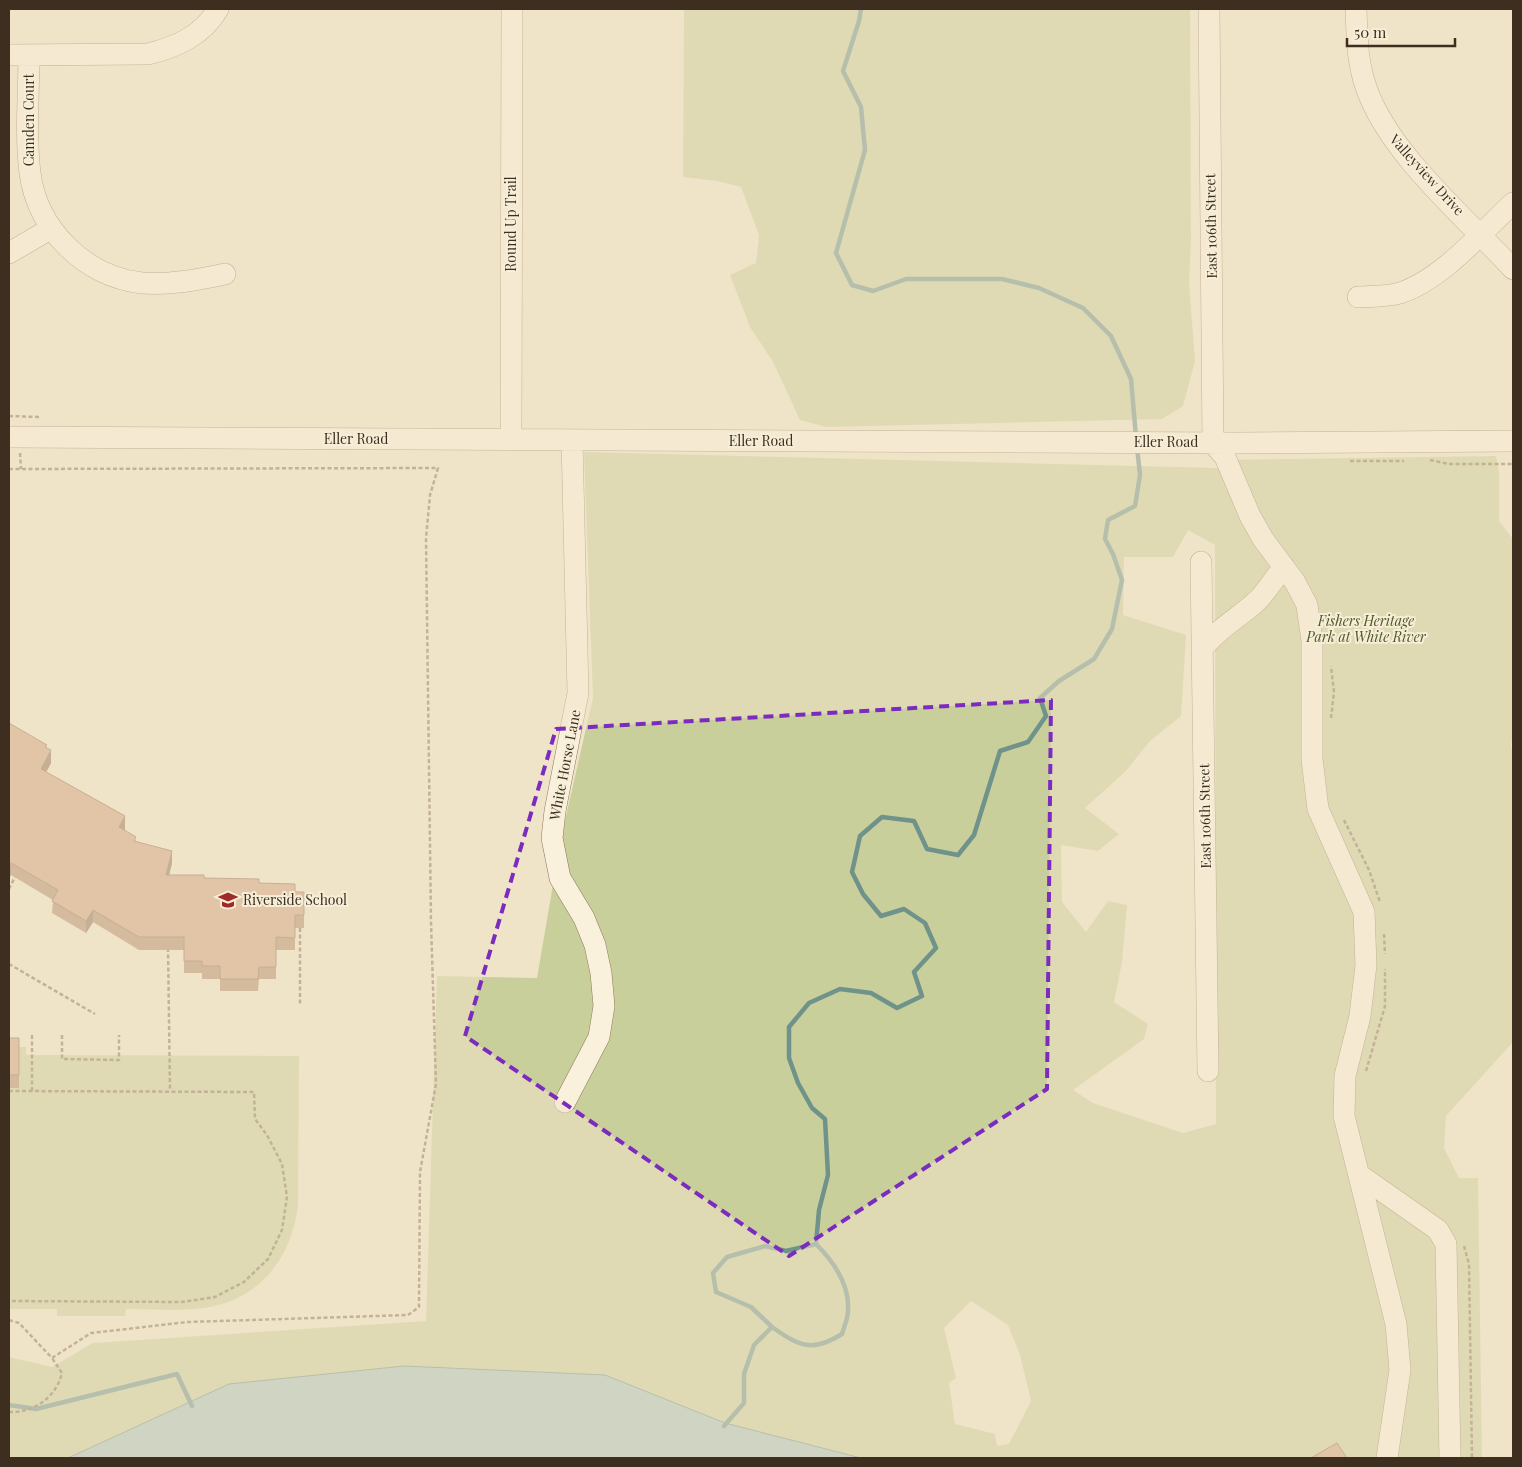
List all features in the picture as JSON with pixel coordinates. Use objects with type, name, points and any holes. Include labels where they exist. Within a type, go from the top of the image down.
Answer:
[{"type":"street","points":[[19,55],[148,54],[170,49],[197,34],[218,9]]},
{"type":"street","name":"Round Up Trail","points":[[511,439],[512,9]]},
{"type":"street","name":"East 106th Street","points":[[1209,9],[1213,442]]},
{"type":"street","name":"Valleyview Drive","points":[[1356,9],[1357,48],[1366,87],[1375,110],[1402,151],[1513,269]]},
{"type":"street","name":"Camden Court","points":[[19,55],[30,174],[38,201],[50,229],[90,265],[125,279],[140,282],[187,282],[225,274]]},
{"type":"street","points":[[1358,297],[1398,294],[1412,289],[1430,278],[1513,203]]},
{"type":"street","points":[[9,253],[50,229]]},
{"type":"street","name":"Eller Road","points":[[9,437],[1106,442],[1513,441]]},
{"type":"street","name":"White Horse Lane","points":[[565,1102],[599,1037],[604,1006],[601,974],[595,945],[584,918],[560,878],[552,838],[555,811],[578,693],[572,440]]},
{"type":"street","points":[[1213,442],[1224,457],[1258,532],[1295,582],[1307,606],[1311,632],[1312,759],[1318,809],[1364,912],[1366,965],[1360,1016],[1346,1076],[1344,1116],[1361,1176],[1396,1324],[1400,1370],[1389,1455]]},
{"type":"street","name":"East 106th Street","points":[[1201,562],[1208,1071]]},
{"type":"street","points":[[1202,648],[1217,633],[1232,623],[1260,598],[1284,567]]},
{"type":"street","points":[[1361,1176],[1438,1230],[1446,1244],[1450,1458]]},
{"type":"path","points":[[9,416],[39,417]]},
{"type":"path","points":[[1343,461],[1410,460]]},
{"type":"path","points":[[1426,460],[1449,464],[1513,464]]},
{"type":"path","points":[[9,469],[438,468],[430,495],[426,538],[431,922],[436,1084],[420,1172],[419,1307],[408,1315],[188,1322],[91,1333],[52,1358]]},
{"type":"path","points":[[9,889],[17,873]]},
{"type":"path","points":[[300,928],[300,1004]]},
{"type":"path","points":[[168,945],[170,1091]]},
{"type":"path","points":[[9,964],[95,1014]]},
{"type":"path","points":[[32,1035],[32,1091]]},
{"type":"path","points":[[62,1035],[62,1059],[119,1060],[119,1035]]},
{"type":"path","points":[[9,1091],[254,1092],[255,1119],[267,1135],[282,1164],[287,1197],[282,1230],[268,1259],[244,1282],[214,1297],[182,1302],[9,1301]]},
{"type":"path","points":[[9,1320],[19,1323],[52,1358],[62,1373],[58,1387],[42,1402],[24,1413],[9,1412]]},
{"type":"highlighted area","points":[[1051,700],[1047,1089],[789,1256],[465,1036],[556,729]]},
{"type":"green space","points":[[684,9],[1190,9],[1191,240],[1189,282],[1195,361],[1183,406],[1162,419],[826,427],[800,420],[773,362],[750,327],[730,275],[756,263],[759,235],[741,187],[717,181],[683,177]]},
{"type":"green space","name":"Fishers Heritage Park at White River","points":[[584,452],[1218,468],[1218,460],[1496,456],[1499,473],[1499,521],[1513,539],[1513,733],[1511,745],[1513,756],[1513,1042],[1446,1116],[1444,1148],[1459,1178],[1478,1178],[1482,1458],[861,1458],[725,1423],[605,1375],[404,1366],[229,1384],[68,1458],[9,1458],[9,1357],[52,1367],[93,1343],[426,1321],[437,976],[537,978],[561,838],[593,698]],"holes":[[[1188,530],[1215,545],[1216,1124],[1183,1133],[1093,1103],[1073,1090],[1144,1039],[1148,1024],[1114,1002],[1122,962],[1127,905],[1108,901],[1086,932],[1062,902],[1061,845],[1098,851],[1119,834],[1085,808],[1125,772],[1150,741],[1181,716],[1186,635],[1123,615],[1124,557],[1173,557]],[[971,1301],[1008,1325],[1020,1355],[1031,1401],[1009,1444],[997,1446],[995,1434],[955,1424],[949,1383],[956,1378],[944,1328]]]},
{"type":"green space","points":[[9,1047],[26,1047],[26,1055],[299,1056],[298,1206],[294,1227],[278,1263],[252,1290],[216,1306],[169,1310],[126,1309],[125,1316],[57,1316],[57,1309],[9,1309]]},
{"type":"water","points":[[404,1366],[605,1375],[725,1423],[861,1458],[68,1458],[229,1384]]},
{"type":"building","points":[[9,723],[47,745],[45,747],[51,750],[41,769],[125,816],[119,827],[136,837],[134,841],[172,851],[166,875],[204,875],[204,878],[259,879],[259,883],[295,884],[295,892],[304,892],[304,915],[295,915],[295,938],[276,937],[276,967],[259,967],[258,979],[220,979],[220,966],[202,966],[202,961],[184,961],[184,937],[139,937],[93,910],[86,921],[52,901],[58,890],[11,863],[9,867]]},
{"type":"building","points":[[9,1038],[19,1038],[19,1075],[9,1075]]},
{"type":"building","points":[[1337,1443],[1347,1458],[1311,1458]]},
{"type":"waterway","points":[[861,9],[843,71],[861,107],[865,150],[836,253],[852,285],[873,291],[906,279],[1002,279],[1039,288],[1083,308],[1111,336],[1131,379],[1136,437]]},
{"type":"waterway","points":[[724,1426],[744,1403],[744,1374],[754,1345],[772,1327],[798,1343],[806,1345],[822,1344],[842,1334],[848,1314],[848,1301],[840,1274],[816,1244],[819,1210],[828,1175],[825,1119],[812,1108],[798,1083],[789,1058],[789,1027],[809,1003],[840,989],[871,993],[897,1008],[922,996],[914,972],[936,948],[925,923],[904,909],[881,916],[863,894],[852,872],[860,836],[882,817],[914,821],[927,849],[958,855],[974,835],[1000,751],[1028,742],[1046,716],[1040,698],[1059,681],[1094,659],[1112,629],[1122,580],[1113,554],[1105,539],[1108,520],[1135,506],[1140,475],[1137,447]]},
{"type":"waterway","points":[[772,1327],[751,1307],[716,1292],[713,1273],[727,1257],[765,1246],[786,1251],[816,1244]]},
{"type":"waterway","points":[[9,1405],[36,1409],[177,1374],[192,1406]]},
{"type":"place","name":"Riverside School","points":[[228,900]]}]
